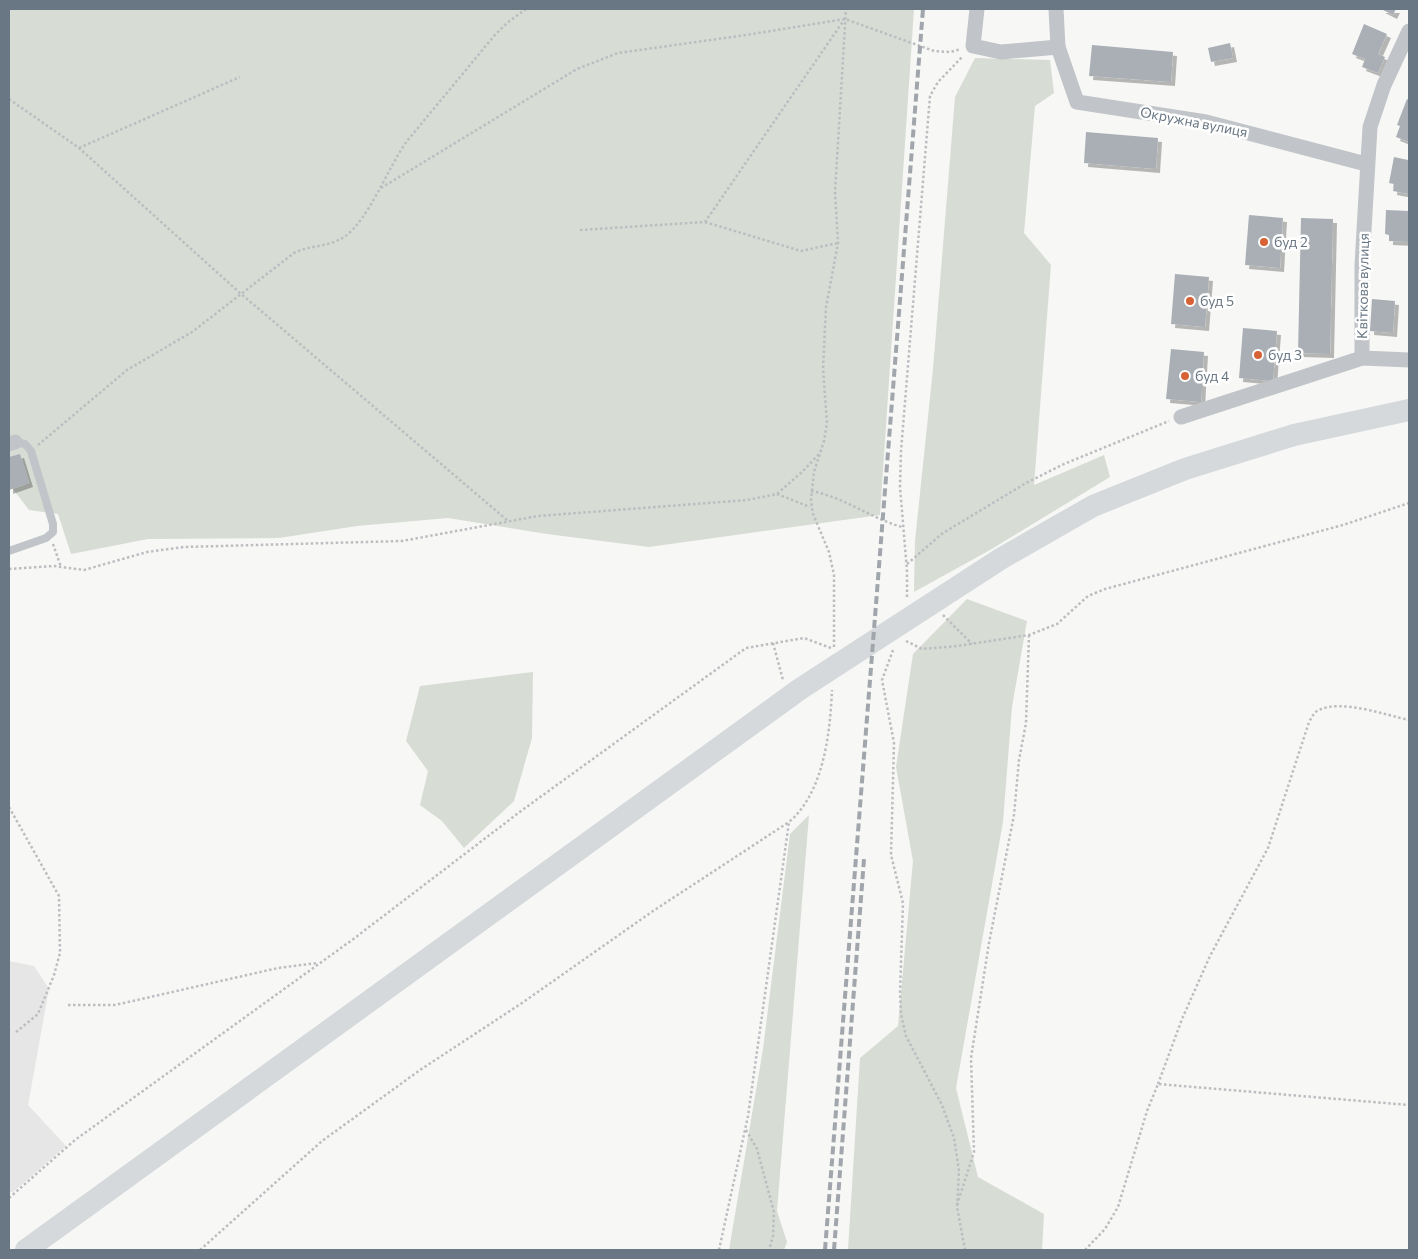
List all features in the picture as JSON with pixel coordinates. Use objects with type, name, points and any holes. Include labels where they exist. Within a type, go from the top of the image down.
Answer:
[{"type":"main road","points":[[26,1250],[794,694],[1002,558],[1093,506],[1185,469],[1294,434],[1409,410]]},
{"type":"street","points":[[977,9],[973,46],[1001,52],[1058,47],[1056,9]]},
{"type":"street","name":"Квіткова вулиця","points":[[1181,417],[1362,358],[1360,312],[1366,164],[1370,127],[1375,106],[1409,31]]},
{"type":"street","name":"Окружна вулиця","points":[[1058,47],[1077,102],[1206,122],[1366,164]]},
{"type":"street","points":[[1362,358],[1409,360]]},
{"type":"lane","points":[[9,551],[50,536],[53,532],[54,524],[31,451],[25,444],[12,443]]},
{"type":"path","points":[[31,451],[127,370],[192,332],[294,253],[307,247],[334,242],[344,237],[354,228],[407,141],[494,36],[506,23],[526,9]]},
{"type":"path","points":[[9,1198],[75,1140],[420,890],[521,812],[746,648],[804,638],[834,649],[834,575],[829,552],[811,507],[811,491],[827,423],[823,369],[826,307],[838,243],[835,192],[846,9]]},
{"type":"path","points":[[380,188],[570,73],[598,59],[639,49],[746,36],[845,18],[934,51],[950,52],[973,46]]},
{"type":"path","points":[[705,222],[845,18]]},
{"type":"path","points":[[907,603],[907,564],[902,528],[901,451],[930,96],[938,82],[973,46]]},
{"type":"path","points":[[79,148],[240,77]]},
{"type":"path","points":[[9,99],[79,148],[240,293],[507,520]]},
{"type":"path","points":[[580,230],[705,222],[800,251],[838,243]]},
{"type":"path","points":[[907,564],[943,533],[1026,483],[1064,464],[1181,417]]},
{"type":"path","points":[[9,568],[61,567],[84,570],[147,552],[184,547],[402,541],[507,520],[575,512],[747,500],[777,494],[820,453]]},
{"type":"path","points":[[811,491],[841,499],[883,522],[902,528]]},
{"type":"path","points":[[777,494],[811,507]]},
{"type":"path","points":[[901,638],[913,647],[922,649],[972,644],[1029,634],[1057,624],[1088,596],[1105,589],[1335,527],[1409,503]]},
{"type":"path","points":[[50,536],[61,567]]},
{"type":"path","points":[[932,604],[972,644]]},
{"type":"path","points":[[957,1207],[974,1152],[971,1058],[989,943],[1014,815],[1019,760],[1026,723],[1029,634]]},
{"type":"path","points":[[773,643],[794,694]]},
{"type":"path","points":[[897,644],[886,664],[882,680],[894,743],[891,854],[903,903],[901,1014],[906,1036],[942,1105],[954,1138],[959,1171],[957,1207],[965,1250]]},
{"type":"path","points":[[200,1250],[322,1141],[405,1081],[522,1003],[653,911],[789,822],[805,806],[820,771],[831,707],[832,684]]},
{"type":"path","points":[[1085,1250],[1105,1228],[1118,1207],[1147,1111],[1182,1019],[1210,956],[1268,848],[1309,722],[1314,713],[1326,708],[1360,708],[1409,720]]},
{"type":"path","points":[[9,808],[59,896],[60,953],[54,975],[38,1014],[15,1033]]},
{"type":"path","points":[[719,1250],[746,1129],[789,822]]},
{"type":"path","points":[[68,1005],[115,1005],[278,968],[318,963]]},
{"type":"path","points":[[1158,1084],[1409,1105]]},
{"type":"path","points":[[746,1129],[757,1149],[774,1212],[773,1236],[769,1250]]},
{"type":"shaded area","points":[[9,9],[914,9],[880,515],[649,547],[547,534],[448,518],[357,526],[279,538],[148,539],[71,554],[58,514],[29,510],[9,484]]},
{"type":"shaded area","points":[[975,58],[1050,60],[1054,93],[1035,106],[1024,233],[1051,265],[1034,485],[1104,455],[1110,477],[990,550],[914,592],[915,541],[933,369],[955,97]]},
{"type":"shaded area","points":[[967,599],[1027,621],[1012,707],[1003,822],[956,1088],[978,1177],[1044,1214],[1042,1250],[848,1250],[860,1058],[898,1026],[913,861],[896,767],[913,654]]},
{"type":"shaded area","points":[[533,672],[532,738],[514,801],[464,848],[442,821],[420,805],[428,771],[406,741],[420,686]]},
{"type":"shaded area","points":[[809,815],[777,1211],[787,1242],[784,1250],[729,1250],[763,1049],[790,834]]},
{"type":"shaded area","points":[[9,961],[34,966],[49,989],[28,1105],[66,1146],[13,1192],[9,1192]]},
{"type":"building","points":[[1381,9],[1396,9],[1393,15]]},
{"type":"building","points":[[1364,24],[1387,34],[1378,54],[1385,57],[1378,73],[1362,67],[1365,59],[1352,54]]},
{"type":"building","points":[[1230,43],[1233,58],[1211,62],[1208,48]]},
{"type":"building","points":[[1092,45],[1173,52],[1171,82],[1089,76]]},
{"type":"building","points":[[1407,99],[1409,100],[1409,142],[1396,137],[1400,126],[1397,125]]},
{"type":"building","points":[[1086,132],[1158,138],[1156,169],[1084,163]]},
{"type":"building","points":[[1394,157],[1408,160],[1409,194],[1393,191],[1394,184],[1389,183]]},
{"type":"building","points":[[1386,210],[1409,211],[1409,242],[1389,241],[1389,235],[1385,234]]},
{"type":"building","name":"буд 2","points":[[1249,215],[1283,218],[1280,268],[1245,265]]},
{"type":"building","points":[[1301,218],[1333,219],[1330,354],[1298,353]]},
{"type":"building","name":"буд 5","points":[[1175,274],[1209,277],[1205,327],[1171,324]]},
{"type":"building","points":[[1372,299],[1395,301],[1393,333],[1370,331]]},
{"type":"building","name":"буд 3","points":[[1243,328],[1277,331],[1273,381],[1239,378]]},
{"type":"building","name":"буд 4","points":[[1171,349],[1204,352],[1201,402],[1166,399]]},
{"type":"building","points":[[20,454],[29,483],[9,490],[9,457]]},
{"type":"railway","points":[[825,1250],[923,9]]},
{"type":"railway","points":[[834,1250],[864,859]]},
{"type":"place","name":"буд 2","points":[[1264,242]]},
{"type":"place","name":"буд 5","points":[[1190,301]]},
{"type":"place","name":"буд 3","points":[[1258,355]]},
{"type":"place","name":"буд 4","points":[[1185,376]]}]
